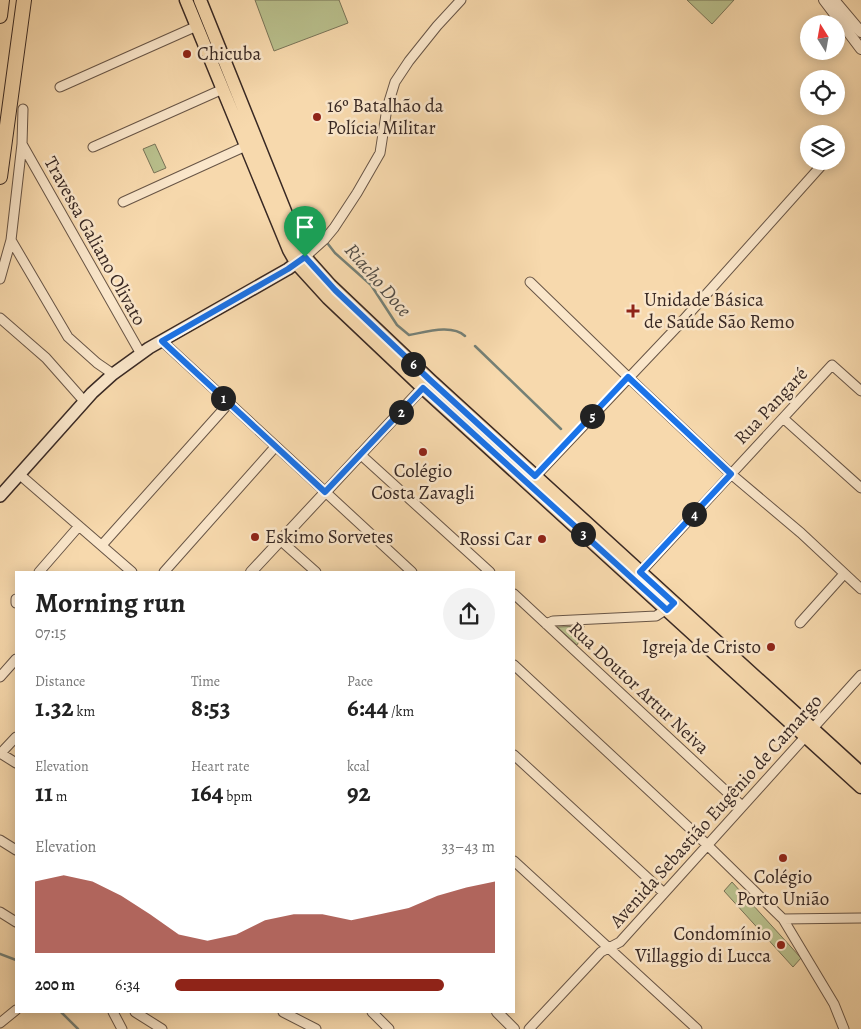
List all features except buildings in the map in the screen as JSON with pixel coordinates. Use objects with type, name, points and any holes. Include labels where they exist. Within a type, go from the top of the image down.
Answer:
[{"type":"highway","points":[[0,16],[2,0]]},
{"type":"highway","points":[[0,177],[24,0]]},
{"type":"main road","points":[[186,0],[289,250],[335,290],[427,384],[809,733],[861,787]]},
{"type":"main road","points":[[200,0],[299,246],[301,260]]},
{"type":"main road","points":[[1,492],[84,401],[113,374],[162,341],[301,260]]},
{"type":"main road","points":[[809,733],[861,773]]},
{"type":"street","points":[[301,260],[324,240],[334,228],[357,194],[380,153],[387,108],[395,82],[437,26],[461,0]]},
{"type":"street","points":[[824,0],[861,49]]},
{"type":"street","points":[[834,0],[861,32]]},
{"type":"street","points":[[60,87],[197,26]]},
{"type":"street","points":[[93,147],[222,89]]},
{"type":"street","points":[[0,279],[11,240],[24,109]]},
{"type":"street","name":"Travessa Galiano Olivato","points":[[22,144],[141,354]]},
{"type":"street","points":[[123,202],[246,146]]},
{"type":"street","points":[[532,480],[677,327],[817,170]]},
{"type":"street","points":[[11,240],[68,338],[113,374]]},
{"type":"street","points":[[530,282],[731,474],[800,533],[861,589]]},
{"type":"street","points":[[0,318],[46,358],[84,401]]},
{"type":"street","points":[[162,341],[411,571]]},
{"type":"street","name":"Rua Pangaré","points":[[637,576],[832,365],[861,391]]},
{"type":"street","points":[[252,571],[427,384]]},
{"type":"street","points":[[102,545],[229,404]]},
{"type":"street","points":[[783,418],[861,488]]},
{"type":"street","points":[[165,571],[276,446]]},
{"type":"street","points":[[360,454],[489,571]]},
{"type":"street","points":[[19,474],[131,571]]},
{"type":"street","points":[[40,571],[79,526]]},
{"type":"street","points":[[280,540],[315,571]]},
{"type":"street","points":[[800,623],[844,574]]},
{"type":"street","name":"Rua Doutor Artur Neiva","points":[[515,595],[742,806]]},
{"type":"street","points":[[546,624],[553,621],[656,616],[670,607]]},
{"type":"street","points":[[0,677],[15,660]]},
{"type":"street","points":[[515,666],[707,844],[783,919],[834,1004],[844,1029]]},
{"type":"street","name":"Avenida Sebastião Eugênio de Camargo","points":[[529,1029],[601,952],[620,942],[861,675]]},
{"type":"street","points":[[15,738],[0,754],[15,762]]},
{"type":"street","points":[[515,756],[664,893]]},
{"type":"street","points":[[0,840],[15,849]]},
{"type":"street","points":[[515,863],[697,1029]]},
{"type":"street","points":[[0,912],[15,921]]},
{"type":"street","points":[[783,919],[861,918]]},
{"type":"street","points":[[0,1023],[15,1011]]},
{"type":"street","points":[[114,1013],[122,1029]]},
{"type":"street","points":[[137,1013],[162,1029]]},
{"type":"street","points":[[285,1013],[316,1029]]},
{"type":"street","points":[[373,1013],[389,1029]]},
{"type":"street","points":[[497,1013],[514,1029]]},
{"type":"green space","points":[[255,0],[339,0],[348,23],[274,51]]},
{"type":"green space","points":[[687,0],[734,0],[712,24]]},
{"type":"green space","points":[[155,144],[166,168],[154,173],[143,149]]},
{"type":"green space","points":[[584,626],[582,636],[577,645],[557,627]]},
{"type":"green space","points":[[732,882],[801,958],[793,967],[724,891]]},
{"type":"waterway","name":"Riacho Doce","points":[[328,244],[335,253],[371,285],[397,325],[409,335],[453,330],[465,336]]},
{"type":"waterway","name":"Riacho Doce","points":[[475,346],[561,429]]},
{"type":"waterway","points":[[0,954],[15,960]]},
{"type":"waterway","points":[[62,1013],[78,1029]]},
{"type":"place","name":"Chicuba","points":[[187,54]]},
{"type":"place","name":"16º Batalhão da Polícia Militar","points":[[317,117]]},
{"type":"place","name":"Unidade Básica de Saúde São Remo","points":[[633,311]]},
{"type":"place","name":"Colégio Costa Zavagli","points":[[423,452]]},
{"type":"place","name":"Eskimo Sorvetes","points":[[255,537]]},
{"type":"place","name":"Rossi Car","points":[[542,539]]},
{"type":"place","name":"Igreja de Cristo","points":[[771,647]]},
{"type":"place","name":"Colégio Porto União","points":[[783,858]]},
{"type":"place","name":"Condomínio Villaggio di Lucca","points":[[781,945]]},
{"type":"route","points":[[305,257],[335,290],[535,476],[628,377],[731,474],[640,572],[674,603],[667,610],[423,388],[325,492],[162,341],[297,264],[305,257]]}]
